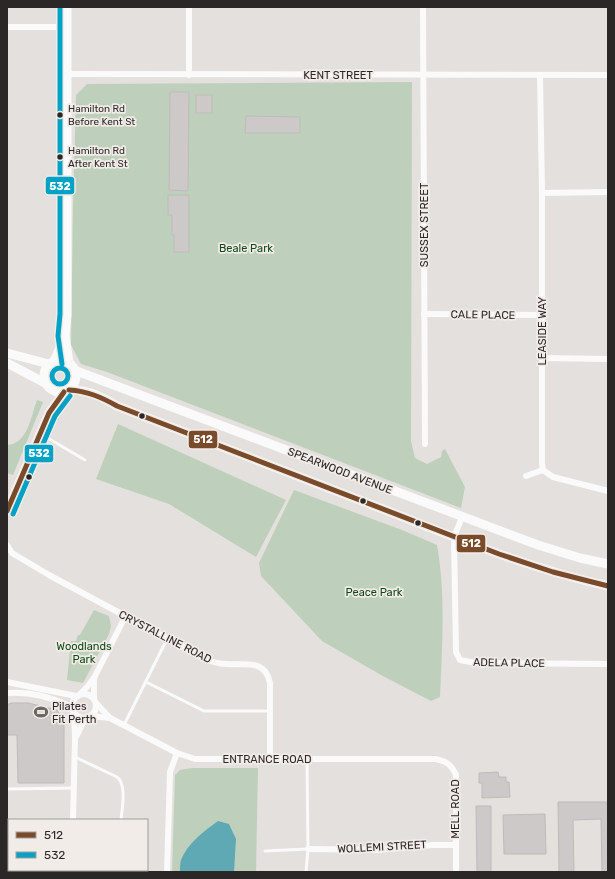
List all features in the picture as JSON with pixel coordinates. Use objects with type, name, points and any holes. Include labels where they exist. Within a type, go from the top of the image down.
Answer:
[{"type":"main road","points":[[7,511],[49,413],[66,391],[72,387],[76,378],[65,336],[67,314],[67,7]]},
{"type":"main road","points":[[49,413],[48,386],[44,373],[65,336]]},
{"type":"main road","points":[[7,353],[51,363],[64,361],[72,366]]},
{"type":"main road","points":[[7,363],[59,392],[66,391]]},
{"type":"main road","name":"SPEARWOOD AVENUE","points":[[72,366],[462,517],[538,545],[580,558],[608,564]]},
{"type":"main road","name":"SPEARWOOD AVENUE","points":[[66,391],[85,390],[117,406],[454,537],[532,566],[608,586]]},
{"type":"street","points":[[189,7],[189,75]]},
{"type":"street","name":"SUSSEX STREET","points":[[423,7],[425,444]]},
{"type":"street","points":[[7,27],[67,26]]},
{"type":"street","name":"KENT STREET","points":[[67,74],[608,75]]},
{"type":"street","name":"LEASIDE WAY","points":[[540,75],[542,193],[541,458],[543,470]]},
{"type":"street","points":[[542,193],[608,192]]},
{"type":"street","name":"CALE PLACE","points":[[424,314],[542,315]]},
{"type":"street","points":[[542,358],[608,359]]},
{"type":"street","points":[[526,476],[543,470],[553,477],[608,491]]},
{"type":"street","name":"ADELA PLACE","points":[[462,517],[454,537],[456,652],[460,660],[476,663],[608,664]]},
{"type":"street","name":"CRYSTALLINE ROAD","points":[[7,545],[9,553],[207,660],[225,664],[254,664],[265,670],[270,683],[270,760]]},
{"type":"street","points":[[74,819],[75,738],[72,703],[94,678],[125,617]]},
{"type":"street","points":[[75,738],[84,721],[90,717],[96,709],[94,678]]},
{"type":"street","points":[[7,682],[78,695],[87,694],[95,700]]},
{"type":"street","points":[[7,693],[39,694],[73,710],[79,717],[90,717]]},
{"type":"street","name":"ENTRANCE ROAD","points":[[95,700],[110,718],[186,758],[204,760],[435,759]]},
{"type":"street","name":"ENTRANCE ROAD","points":[[90,717],[110,718]]},
{"type":"street","points":[[167,872],[170,772],[177,753]]},
{"type":"street","name":"MELL ROAD","points":[[435,759],[449,764],[456,775],[456,872]]},
{"type":"street","name":"WOLLEMI STREET","points":[[308,849],[378,850],[432,845],[456,845]]},
{"type":"lane","points":[[40,433],[85,460]]},
{"type":"lane","points":[[124,725],[168,639]]},
{"type":"lane","points":[[146,682],[204,712],[269,711]]},
{"type":"lane","points":[[74,756],[117,777],[120,780],[123,787],[121,819]]},
{"type":"lane","points":[[306,872],[308,849],[307,759]]},
{"type":"lane","points":[[7,789],[74,788]]},
{"type":"lane","points":[[265,852],[308,849]]},
{"type":"green space","name":"Beale Park","points":[[412,82],[411,441],[415,458],[427,464],[441,457],[442,451],[445,449],[465,487],[461,508],[107,372],[81,364],[71,345],[73,208],[76,95],[87,84]]},
{"type":"green space","points":[[37,400],[43,402],[13,475],[7,473],[7,445],[20,440],[24,435],[28,428]]},
{"type":"green space","points":[[118,424],[286,500],[256,557],[169,504],[96,479]]},
{"type":"green space","name":"Peace Park","points":[[294,490],[402,530],[437,545],[442,583],[440,697],[431,701],[381,675],[322,641],[261,576],[259,563]]},
{"type":"green space","name":"Woodlands Park","points":[[94,610],[109,616],[111,626],[109,634],[83,683],[67,680],[71,641],[76,641],[78,635],[80,635]]},
{"type":"green space","points":[[192,768],[258,768],[256,872],[172,872],[175,775],[180,770]]},
{"type":"water","points":[[218,821],[229,824],[236,839],[234,872],[180,872],[181,860],[187,849]]},
{"type":"building","points":[[170,92],[189,92],[188,191],[169,190]]},
{"type":"building","points":[[196,95],[212,95],[212,113],[196,113]]},
{"type":"building","points":[[246,116],[300,117],[300,133],[245,133]]},
{"type":"building","points":[[168,195],[189,195],[189,252],[174,252],[172,215],[168,215]]},
{"type":"building","points":[[11,703],[28,703],[57,710],[64,721],[64,783],[18,783],[17,735],[7,735],[7,705]]},
{"type":"building","points":[[498,772],[499,777],[506,777],[506,782],[509,782],[510,797],[482,798],[482,783],[479,783],[479,773]]},
{"type":"building","points":[[558,802],[608,802],[608,872],[602,872],[601,819],[573,820],[574,872],[559,872]]},
{"type":"building","points":[[476,806],[491,806],[491,872],[477,872]]},
{"type":"building","points":[[545,814],[546,854],[504,854],[503,815]]},
{"type":"transit line","name":"532","points":[[60,7],[60,314],[58,336],[62,364]]},
{"type":"transit line","name":"532","points":[[57,368],[63,368],[68,373],[68,376],[66,382],[63,384],[57,384],[52,379],[52,373],[57,368]]},
{"type":"transit line","name":"512","points":[[69,390],[94,395],[117,406],[499,554],[553,572],[608,586]]},
{"type":"transit line","name":"512","points":[[7,511],[49,413],[64,392]]},
{"type":"transit line","name":"532","points":[[13,514],[55,416],[70,396]]},
{"type":"place","name":"Hamilton Rd Before Kent St","points":[[60,115]]},
{"type":"place","name":"Hamilton Rd After Kent St","points":[[60,157]]},
{"type":"place","name":"Pilates Fit Perth","points":[[41,712]]}]
